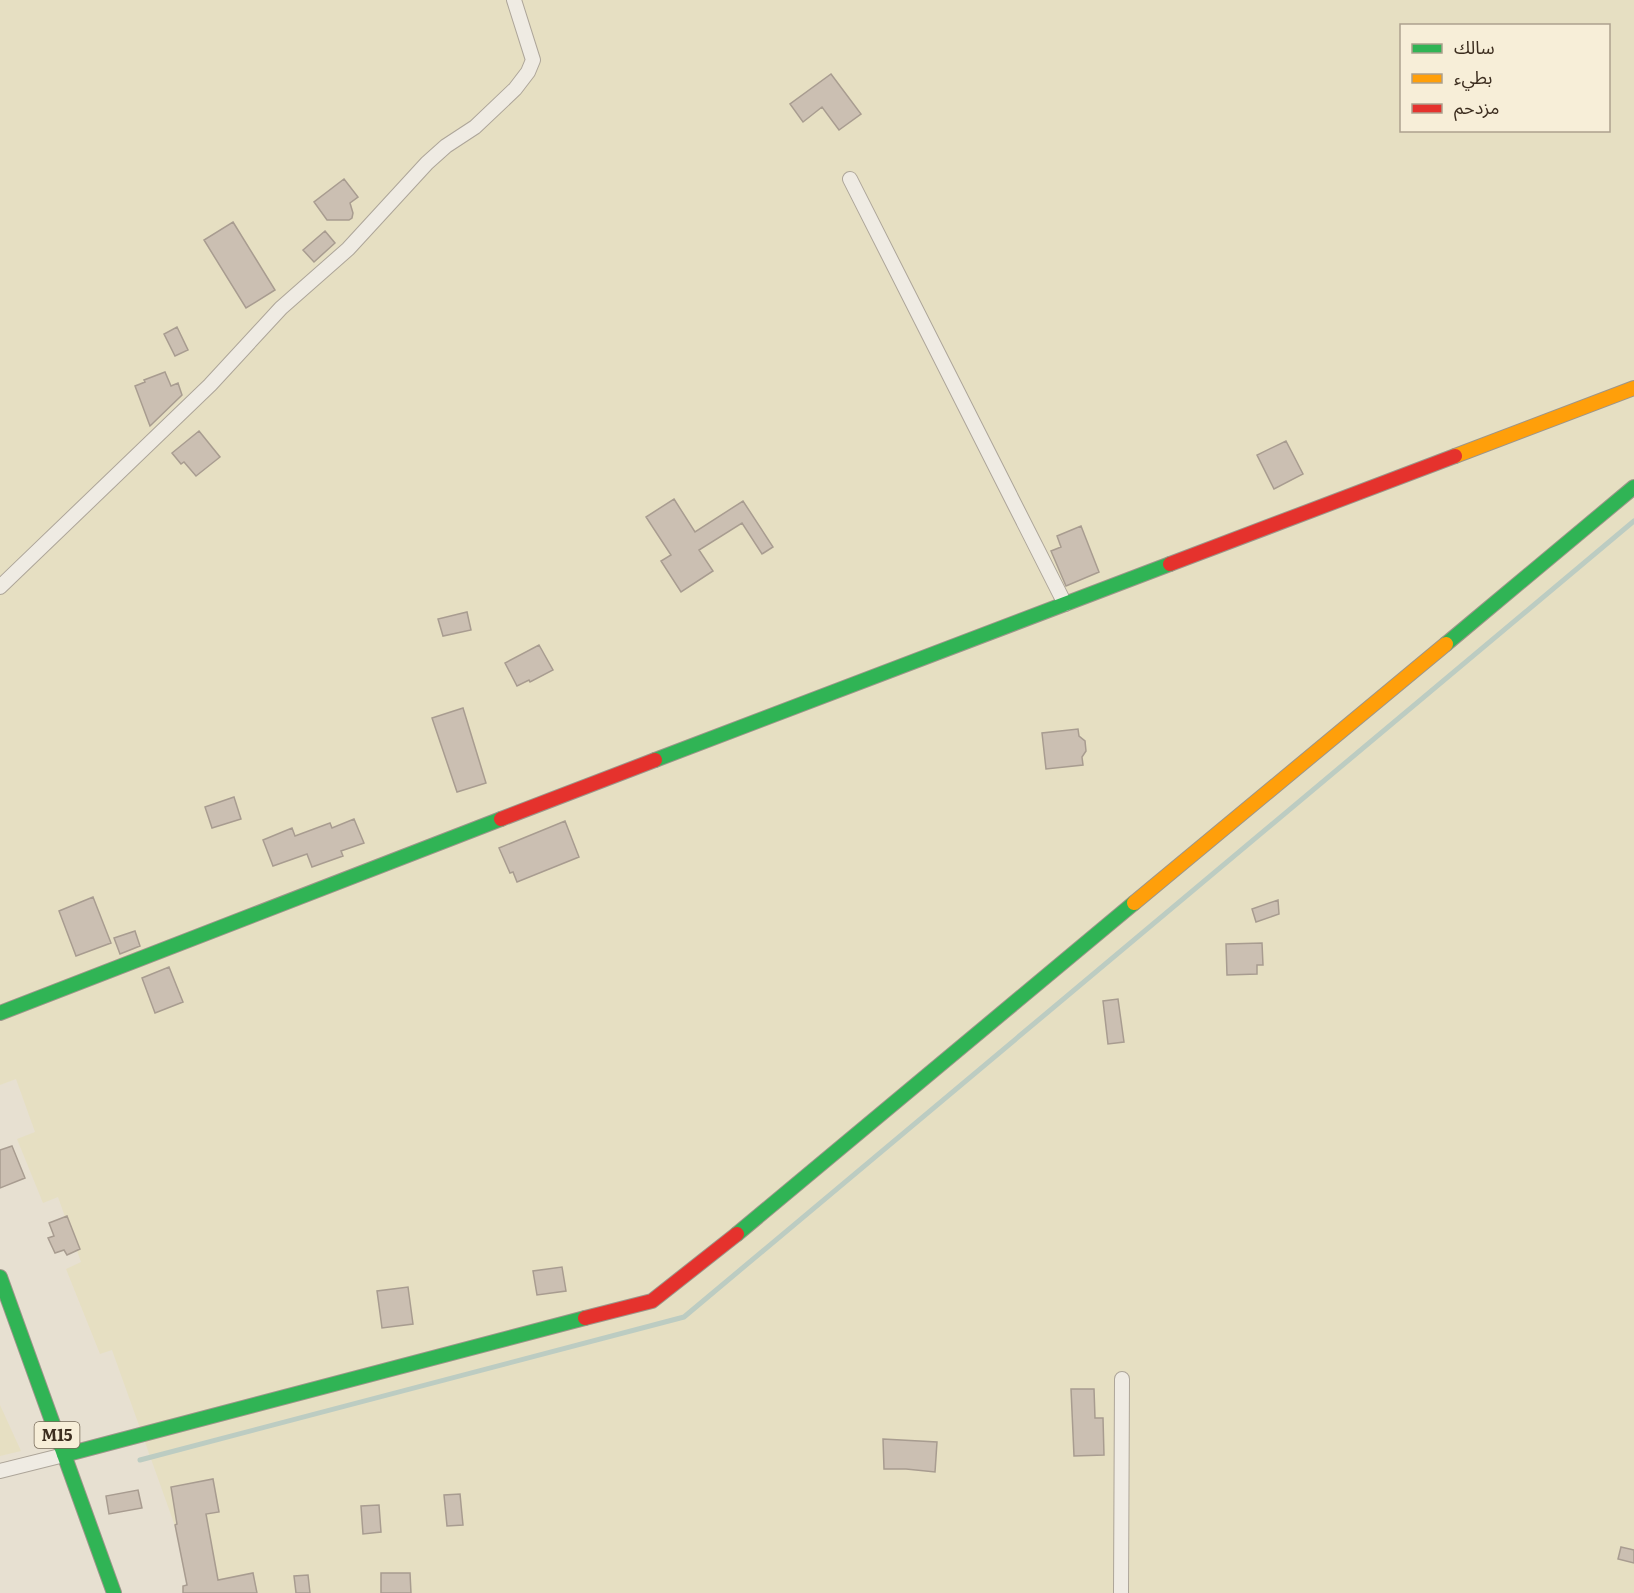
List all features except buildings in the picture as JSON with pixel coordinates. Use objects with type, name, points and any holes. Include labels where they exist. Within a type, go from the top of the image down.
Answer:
[{"type":"main road","points":[[0,1013],[598,781],[1634,388]]},
{"type":"main road","points":[[64,1455],[652,1301],[711,1256],[1634,487]]},
{"type":"main road","name":"M15","points":[[0,1277],[114,1593]]},
{"type":"street","points":[[0,587],[210,385],[281,308],[348,249],[427,163],[446,146],[475,127],[515,89],[528,72],[533,60],[514,0]]},
{"type":"street","points":[[850,179],[1065,604]]},
{"type":"street","points":[[1121,1593],[1122,1378]]},
{"type":"street","points":[[0,1471],[64,1455]]},
{"type":"shaded area","points":[[0,0],[1634,0],[1634,1593],[199,1593],[112,1350],[100,1354],[66,1269],[81,1262],[58,1197],[43,1203],[17,1139],[35,1132],[16,1079],[0,1085]]},
{"type":"shaded area","points":[[0,1405],[21,1451],[0,1456]]},
{"type":"waterway","points":[[140,1460],[684,1317],[1634,521]]},
{"type":"traffic: fast","points":[[1446,644],[1634,487]]},
{"type":"traffic: fast","points":[[655,760],[1170,564]]},
{"type":"traffic: fast","points":[[0,1013],[501,819]]},
{"type":"traffic: fast","points":[[737,1234],[1134,903]]},
{"type":"traffic: fast","points":[[0,1277],[114,1593]]},
{"type":"traffic: fast","points":[[64,1455],[585,1318]]},
{"type":"traffic: slow","points":[[1455,456],[1634,388]]},
{"type":"traffic: slow","points":[[1134,903],[1446,644]]},
{"type":"traffic: jam","points":[[1170,564],[1455,456]]},
{"type":"traffic: jam","points":[[501,819],[655,760]]},
{"type":"traffic: jam","points":[[585,1318],[652,1301],[737,1234]]}]
